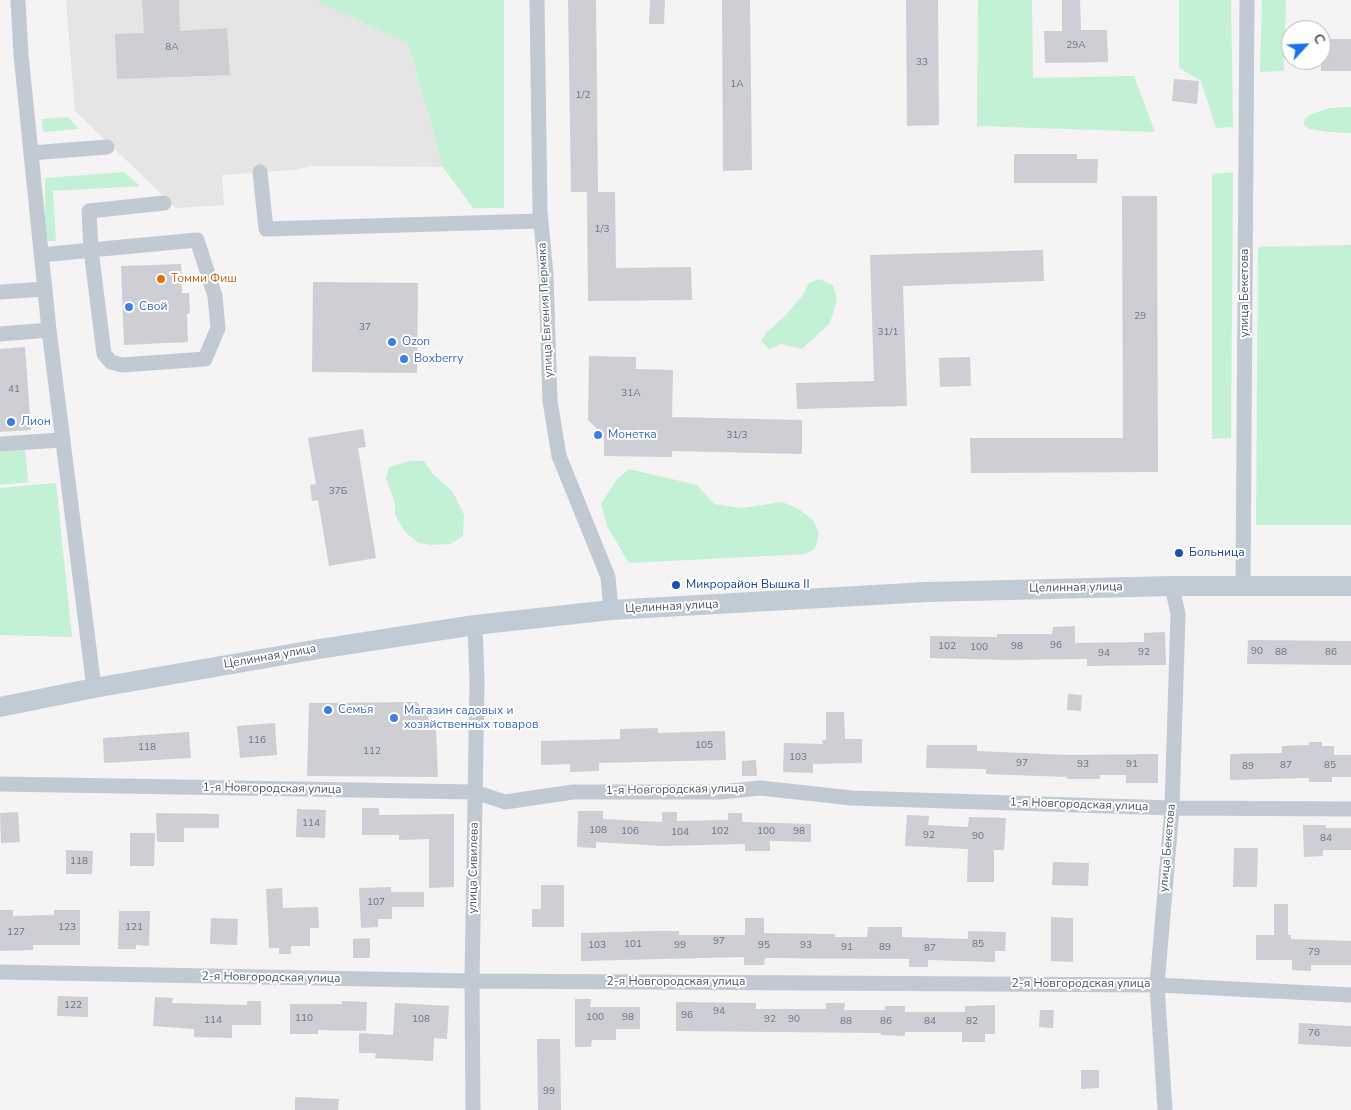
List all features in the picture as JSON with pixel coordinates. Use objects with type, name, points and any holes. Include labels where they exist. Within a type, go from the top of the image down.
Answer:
[{"type":"main road","name":"Целинная улица","points":[[0,706],[319,649],[474,625],[611,610],[927,592],[1172,586],[1351,586]]},
{"type":"street","points":[[18,0],[21,55],[61,440],[94,688]]},
{"type":"street","name":"улица Евгения Пермяка","points":[[537,0],[540,221],[546,275],[550,401],[560,456],[608,577],[611,610]]},
{"type":"street","name":"улица Бекетова","points":[[1243,587],[1247,0]]},
{"type":"street","points":[[31,153],[107,147]]},
{"type":"street","points":[[260,172],[266,229],[540,221]]},
{"type":"street","points":[[42,255],[91,250],[197,240],[215,296],[218,328],[205,359],[122,365],[111,362],[104,354],[91,250],[89,211],[164,203]]},
{"type":"street","points":[[0,292],[45,289]]},
{"type":"street","points":[[0,334],[49,330]]},
{"type":"street","points":[[0,444],[61,440]]},
{"type":"street","name":"улица Бекетова","points":[[1165,1110],[1157,985],[1172,808],[1178,614],[1172,586]]},
{"type":"street","name":"улица Сивилева","points":[[474,625],[477,681],[472,981],[474,1110]]},
{"type":"street","name":"1-я Новгородская улица","points":[[0,784],[475,792],[504,802],[573,792],[721,792],[760,788],[852,798],[1172,808],[1351,809]]},
{"type":"street","name":"2-я Новгородская улица","points":[[0,972],[472,981],[1157,985],[1351,995]]},
{"type":"shaded area","points":[[66,0],[315,0],[408,44],[443,167],[312,166],[292,170],[222,175],[224,205],[176,208],[75,111]]},
{"type":"green space","points":[[315,0],[504,0],[504,208],[473,208],[443,167],[408,44]]},
{"type":"green space","points":[[978,0],[1032,0],[1033,78],[1134,76],[1155,132],[977,126]]},
{"type":"green space","points":[[1179,0],[1231,0],[1233,127],[1216,128],[1201,81],[1179,68]]},
{"type":"green space","points":[[1262,0],[1286,0],[1285,20],[1281,20],[1281,70],[1284,71],[1260,72]]},
{"type":"green space","points":[[1351,107],[1351,133],[1310,129],[1304,125],[1305,118],[1312,114],[1330,108]]},
{"type":"green space","points":[[68,117],[79,129],[43,132],[42,119]]},
{"type":"green space","points":[[124,172],[140,186],[53,191],[56,241],[48,241],[45,233],[45,178]]},
{"type":"green space","points":[[1233,172],[1231,438],[1212,439],[1212,174]]},
{"type":"green space","points":[[1351,245],[1351,525],[1256,525],[1258,247]]},
{"type":"green space","points":[[819,279],[833,285],[837,300],[830,323],[802,349],[781,344],[769,349],[761,341],[767,332],[783,318],[803,295],[809,283]]},
{"type":"green space","points":[[25,447],[28,482],[0,485],[0,449]]},
{"type":"green space","points":[[410,461],[424,461],[432,473],[453,492],[464,515],[463,536],[450,544],[432,545],[419,543],[406,533],[395,515],[395,503],[386,479],[389,467]]},
{"type":"green space","points":[[629,469],[697,485],[714,504],[742,508],[782,502],[797,508],[813,520],[819,533],[815,549],[806,554],[629,563],[607,526],[601,504],[617,479]]},
{"type":"green space","points":[[56,483],[72,637],[0,635],[0,488]]},
{"type":"building","points":[[142,0],[179,0],[180,31],[227,28],[230,75],[117,79],[115,34],[144,33]]},
{"type":"building","points":[[568,0],[596,0],[598,192],[615,192],[616,268],[691,267],[692,300],[588,301],[587,192],[571,192]]},
{"type":"building","points":[[650,0],[665,0],[664,24],[649,24]]},
{"type":"building","points":[[722,0],[750,0],[752,170],[723,171]]},
{"type":"building","points":[[906,0],[938,0],[939,125],[907,126]]},
{"type":"building","points":[[1062,0],[1080,0],[1081,30],[1107,30],[1108,62],[1045,63],[1044,31],[1062,31]]},
{"type":"building","points":[[1331,39],[1351,39],[1351,71],[1321,71],[1331,70]]},
{"type":"building","points":[[1174,79],[1199,81],[1197,104],[1172,101]]},
{"type":"building","points":[[1014,154],[1077,154],[1077,159],[1098,159],[1097,183],[1014,183]]},
{"type":"building","points":[[1122,196],[1157,196],[1158,472],[971,473],[970,438],[1123,438]]},
{"type":"building","points":[[1043,250],[1044,281],[903,286],[907,406],[797,409],[796,383],[874,381],[870,255]]},
{"type":"building","points":[[181,264],[182,293],[189,293],[190,313],[187,314],[188,342],[124,345],[121,266]]},
{"type":"building","points":[[313,282],[418,283],[417,373],[312,372]]},
{"type":"building","points":[[25,347],[31,430],[0,432],[0,349]]},
{"type":"building","points":[[589,356],[636,357],[636,369],[673,370],[672,417],[802,420],[802,454],[672,451],[672,457],[604,456],[604,436],[588,420]]},
{"type":"building","points":[[970,357],[971,386],[940,387],[939,358]]},
{"type":"building","points":[[363,429],[366,447],[358,448],[376,558],[329,566],[318,500],[312,501],[310,485],[316,484],[308,438]]},
{"type":"building","points":[[1075,626],[1075,643],[1144,642],[1144,633],[1165,632],[1166,665],[1087,666],[1087,659],[1006,660],[930,658],[930,636],[997,637],[997,634],[1052,634],[1053,627]]},
{"type":"building","points":[[1248,640],[1351,641],[1351,665],[1247,664]]},
{"type":"building","points":[[1068,694],[1082,695],[1081,711],[1067,710]]},
{"type":"building","points":[[417,702],[436,728],[438,777],[307,776],[309,703]]},
{"type":"building","points":[[826,712],[844,712],[845,739],[862,739],[862,763],[813,764],[813,773],[783,772],[784,743],[823,744],[822,740],[826,740]]},
{"type":"building","points":[[275,723],[277,755],[240,758],[237,726]]},
{"type":"building","points":[[658,728],[658,733],[725,731],[726,760],[599,763],[599,771],[570,772],[570,764],[541,765],[541,741],[620,739],[620,729]]},
{"type":"building","points":[[189,732],[191,758],[104,763],[103,738]]},
{"type":"building","points":[[1309,742],[1322,742],[1322,746],[1334,746],[1334,755],[1351,755],[1351,777],[1332,777],[1332,782],[1309,782],[1309,778],[1230,780],[1230,754],[1282,753],[1282,746],[1309,745]]},
{"type":"building","points":[[927,745],[977,745],[977,751],[1069,755],[1158,754],[1158,783],[1126,783],[1126,775],[1100,775],[1100,779],[1067,779],[1067,777],[986,774],[986,769],[926,768]]},
{"type":"building","points":[[756,760],[757,776],[742,776],[742,761]]},
{"type":"building","points":[[362,808],[379,808],[379,815],[454,814],[454,887],[429,888],[429,839],[399,840],[399,835],[362,835]]},
{"type":"building","points":[[297,809],[326,810],[325,838],[296,837]]},
{"type":"building","points":[[578,811],[603,811],[603,819],[662,822],[662,812],[677,812],[677,821],[728,820],[728,813],[742,813],[742,822],[811,824],[811,842],[770,841],[770,851],[745,851],[745,844],[663,846],[596,842],[596,848],[577,847]]},
{"type":"building","points":[[18,812],[20,842],[1,843],[0,813]]},
{"type":"building","points":[[156,813],[219,814],[219,828],[184,828],[184,842],[157,842]]},
{"type":"building","points":[[907,815],[929,816],[928,825],[968,827],[969,817],[1006,818],[1004,850],[994,850],[994,882],[967,882],[968,849],[905,846]]},
{"type":"building","points":[[1303,825],[1326,825],[1326,828],[1351,828],[1351,850],[1323,850],[1323,856],[1304,857]]},
{"type":"building","points":[[130,833],[155,833],[154,866],[130,866]]},
{"type":"building","points":[[1234,848],[1258,848],[1257,887],[1233,887]]},
{"type":"building","points":[[66,850],[93,851],[92,874],[66,874]]},
{"type":"building","points":[[1053,862],[1089,863],[1088,886],[1052,885]]},
{"type":"building","points":[[541,885],[564,885],[564,927],[532,927],[532,909],[541,909]]},
{"type":"building","points":[[391,887],[391,892],[424,892],[424,907],[392,907],[392,919],[378,919],[378,927],[361,928],[359,888]]},
{"type":"building","points":[[282,888],[283,908],[318,907],[319,928],[310,928],[310,946],[291,946],[291,954],[279,954],[279,948],[269,948],[266,889]]},
{"type":"building","points":[[1274,904],[1288,904],[1288,935],[1291,935],[1291,939],[1351,941],[1351,965],[1311,965],[1311,971],[1292,970],[1292,960],[1256,960],[1256,935],[1274,935]]},
{"type":"building","points":[[0,910],[13,910],[13,916],[54,915],[54,910],[80,910],[80,945],[33,945],[33,950],[0,951]]},
{"type":"building","points":[[119,911],[150,911],[149,946],[136,945],[136,949],[118,949]]},
{"type":"building","points":[[1051,917],[1073,918],[1073,962],[1051,961]]},
{"type":"building","points":[[211,918],[238,919],[237,945],[210,944]]},
{"type":"building","points":[[745,918],[764,918],[764,933],[835,934],[835,937],[867,937],[868,927],[902,927],[902,937],[968,939],[968,931],[1006,932],[1005,951],[995,951],[995,962],[928,960],[928,967],[909,967],[909,959],[765,958],[764,965],[744,965],[744,957],[581,961],[581,933],[679,931],[679,935],[745,935]]},
{"type":"building","points":[[370,938],[370,958],[353,958],[353,939]]},
{"type":"building","points":[[58,996],[88,997],[88,1017],[57,1016]]},
{"type":"building","points":[[155,997],[173,998],[172,1003],[247,1005],[247,1001],[261,1001],[261,1025],[232,1025],[232,1038],[194,1037],[194,1029],[153,1026]]},
{"type":"building","points":[[575,999],[591,999],[590,1007],[640,1007],[640,1029],[616,1029],[616,1040],[592,1040],[591,1047],[575,1047]]},
{"type":"building","points":[[342,1001],[367,1002],[366,1031],[318,1030],[318,1034],[290,1034],[290,1004],[342,1004]]},
{"type":"building","points":[[676,1002],[756,1003],[756,1009],[826,1009],[826,1003],[845,1003],[844,1010],[885,1010],[885,1006],[905,1006],[905,1012],[965,1012],[965,1006],[995,1005],[995,1034],[985,1034],[985,1042],[962,1042],[962,1032],[905,1032],[905,1036],[881,1035],[881,1033],[676,1031]]},
{"type":"building","points":[[395,1003],[449,1006],[447,1039],[434,1038],[433,1061],[375,1058],[376,1053],[359,1053],[359,1033],[393,1035]]},
{"type":"building","points":[[1040,1010],[1054,1010],[1053,1028],[1039,1027]]},
{"type":"building","points":[[1299,1023],[1351,1026],[1351,1047],[1298,1044]]},
{"type":"building","points":[[537,1039],[560,1039],[561,1110],[538,1110]]},
{"type":"building","points":[[1081,1070],[1099,1070],[1099,1088],[1081,1089]]},
{"type":"building","points":[[295,1097],[339,1099],[338,1110],[295,1110]]},
{"type":"place","name":"Томми Фиш","points":[[161,279]]},
{"type":"place","name":"Свой","points":[[129,307]]},
{"type":"place","name":"Ozon","points":[[392,342]]},
{"type":"place","name":"Boxberry","points":[[404,359]]},
{"type":"place","name":"Лион","points":[[11,422]]},
{"type":"place","name":"Монетка","points":[[598,435]]},
{"type":"place","name":"Больница","points":[[1179,553]]},
{"type":"place","name":"Микрорайон Вышка II","points":[[676,585]]},
{"type":"place","name":"Семья","points":[[328,710]]},
{"type":"place","name":"Магазин садовых и хозяйственных товаров","points":[[394,718]]}]
